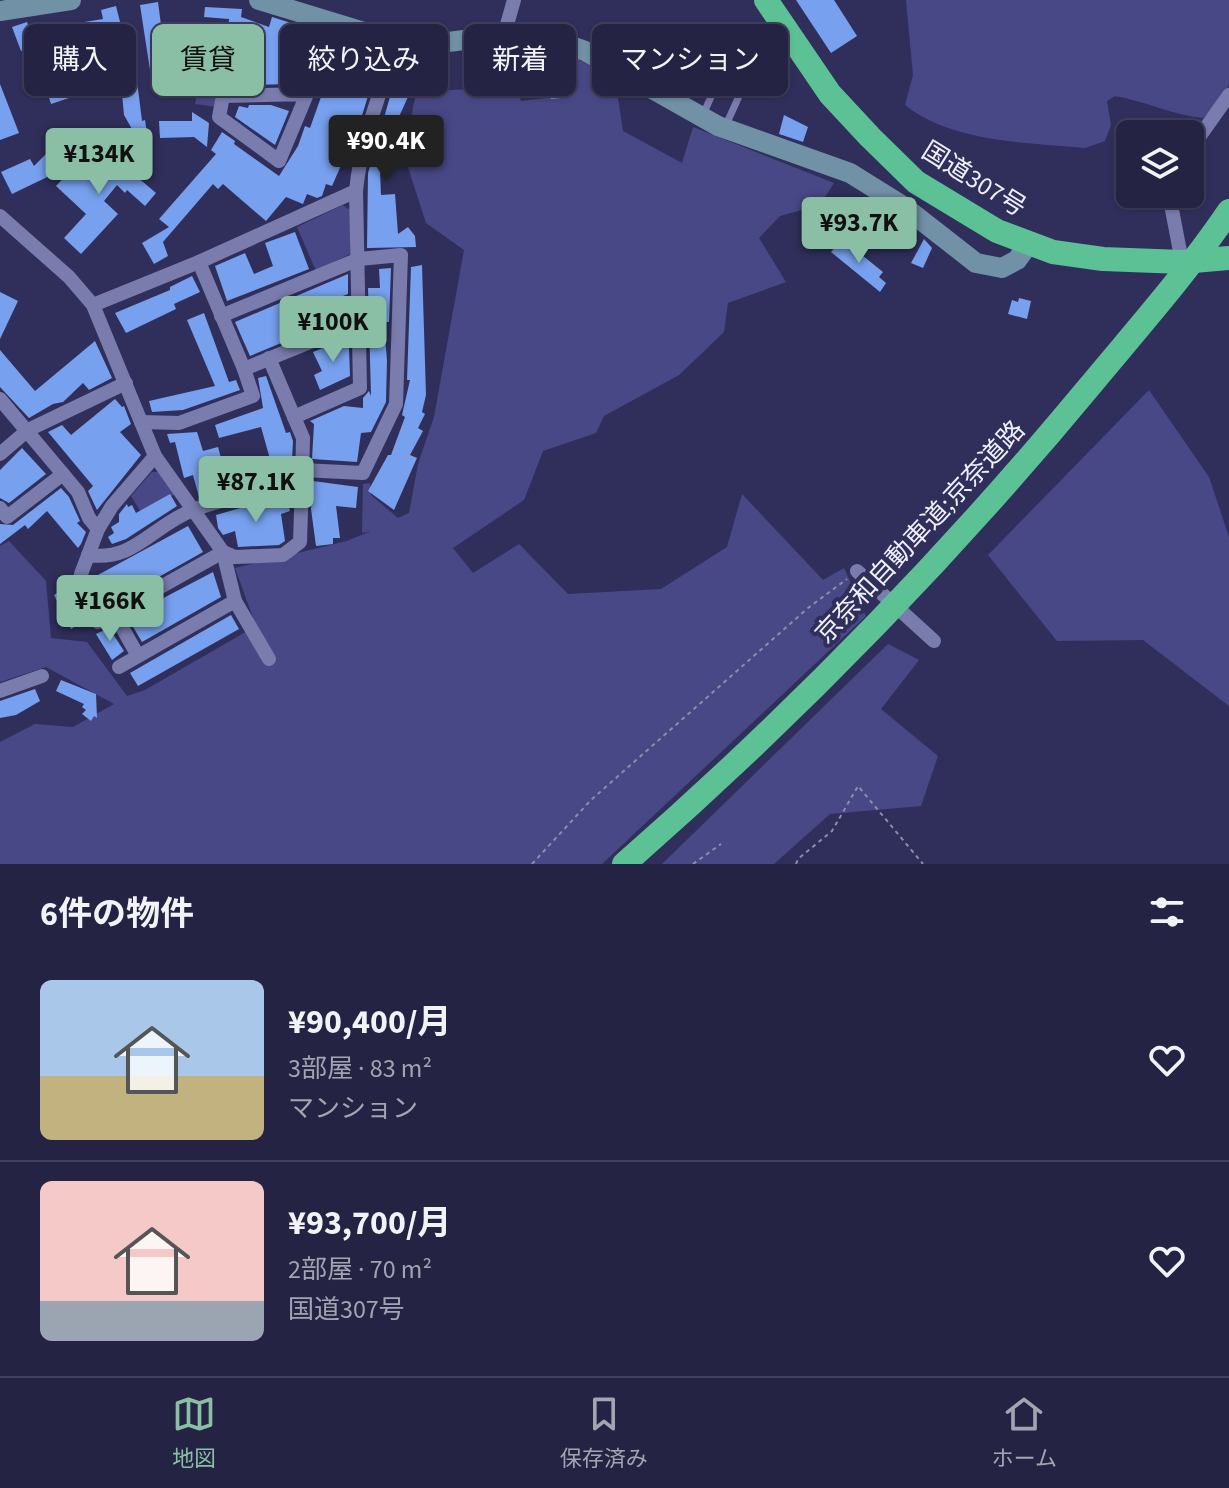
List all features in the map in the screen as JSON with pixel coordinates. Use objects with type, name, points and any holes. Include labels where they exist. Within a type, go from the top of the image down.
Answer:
[{"type":"highway","name":"国道307号","points":[[766,0],[830,94],[916,182],[997,231],[1028,245],[1103,259],[1182,262],[1223,239]]},
{"type":"highway","name":"京奈和自動車道;京奈道路","points":[[624,864],[768,731],[859,641],[1039,448],[1176,288],[1223,239],[1229,211]]},
{"type":"highway","name":"京奈和自動車道;京奈道路","points":[[635,864],[774,737],[864,646],[1045,453],[1176,288]]},
{"type":"street","points":[[0,11],[71,0]]},
{"type":"street","points":[[259,0],[343,24]]},
{"type":"street","points":[[507,24],[514,0]]},
{"type":"street","points":[[576,48],[724,128],[850,173],[903,206],[976,263],[1002,268],[1017,260],[1028,245]]},
{"type":"street","points":[[307,94],[279,161],[219,117],[223,96],[307,94]]},
{"type":"street","points":[[1204,130],[1229,95]]},
{"type":"street","points":[[294,417],[360,388],[356,191],[379,96]]},
{"type":"street","points":[[93,305],[199,262],[356,191]]},
{"type":"street","points":[[1172,208],[1182,262]]},
{"type":"street","points":[[0,216],[69,277],[93,305],[155,456],[223,552],[235,601],[269,659]]},
{"type":"street","points":[[88,555],[107,558],[131,550],[165,523],[195,509],[302,476],[363,473],[396,404],[401,255],[359,259],[221,316]]},
{"type":"street","points":[[141,422],[179,423],[253,396],[199,262]]},
{"type":"street","points":[[244,369],[359,322]]},
{"type":"street","points":[[223,552],[235,557],[283,555],[300,542],[303,438],[269,358]]},
{"type":"street","points":[[0,454],[28,430],[126,383]]},
{"type":"street","points":[[0,399],[78,492],[89,518],[98,529]]},
{"type":"street","points":[[155,456],[112,506],[98,529],[88,555],[79,590],[98,622],[223,552]]},
{"type":"street","points":[[0,508],[7,517],[63,474]]},
{"type":"street","points":[[857,571],[929,638]]},
{"type":"street","points":[[119,667],[235,601]]},
{"type":"street","points":[[114,613],[138,656]]},
{"type":"street","points":[[0,691],[42,676]]},
{"type":"lane","points":[[702,117],[717,83],[740,94],[724,128]]},
{"type":"path","points":[[532,864],[591,800],[808,608],[857,571]]},
{"type":"path","points":[[796,864],[832,831],[858,786],[923,864]]},
{"type":"path","points":[[693,864],[721,844]]},
{"type":"shaded area","points":[[906,0],[1229,0],[1229,84],[1223,99],[1203,118],[1115,96],[1107,101],[1111,125],[1105,141],[1085,148],[967,134],[924,118],[905,105],[913,75]]},
{"type":"shaded area","points":[[576,58],[592,67],[592,96],[618,96],[623,131],[682,163],[693,127],[834,183],[820,205],[780,216],[759,238],[786,282],[728,303],[724,332],[679,375],[604,416],[596,433],[543,451],[524,500],[453,548],[473,573],[519,544],[568,594],[661,589],[727,547],[742,494],[823,580],[844,568],[866,616],[602,864],[0,864],[0,742],[35,724],[73,727],[114,704],[46,667],[0,682],[0,546],[9,541],[46,581],[51,638],[87,642],[127,696],[145,690],[256,626],[235,568],[347,541],[371,531],[362,533],[363,484],[370,483],[371,495],[398,518],[409,513],[418,464],[434,417],[464,250],[426,223],[404,155],[415,96],[448,96],[448,90],[464,89],[464,96],[519,96],[521,101],[576,96]]},
{"type":"shaded area","points":[[197,96],[218,96],[218,107],[195,104]]},
{"type":"shaded area","points":[[343,205],[350,210],[350,254],[316,271],[297,227]]},
{"type":"shaded area","points":[[1149,390],[1209,477],[1229,537],[1229,706],[1143,640],[1057,641],[988,555]]},
{"type":"shaded area","points":[[152,472],[162,472],[176,494],[141,512],[131,496]]},
{"type":"shaded area","points":[[888,644],[919,660],[881,709],[938,756],[921,806],[830,814],[774,864],[662,864]]},
{"type":"building","points":[[796,0],[834,0],[857,36],[831,53]]},
{"type":"building","points":[[158,2],[161,24],[152,24],[152,70],[150,70],[140,5]]},
{"type":"building","points":[[116,6],[121,24],[78,24],[103,19],[101,10]]},
{"type":"building","points":[[205,7],[242,9],[241,17],[261,24],[229,24],[229,19],[204,17]]},
{"type":"building","points":[[272,17],[294,24],[280,24],[280,84],[264,85],[264,25],[269,27]]},
{"type":"building","points":[[27,22],[24,24],[24,50],[21,51],[12,27]]},
{"type":"building","points":[[136,73],[142,121],[145,120],[149,146],[132,140],[132,129],[124,115],[122,96],[136,96]]},
{"type":"building","points":[[0,84],[19,133],[0,140]]},
{"type":"building","points":[[48,96],[68,96],[69,98],[51,104]]},
{"type":"building","points":[[368,96],[332,186],[326,184],[322,196],[317,198],[307,194],[303,204],[286,197],[266,221],[223,184],[218,189],[213,184],[163,242],[168,256],[154,264],[142,243],[169,227],[159,219],[216,154],[211,150],[222,132],[279,176],[298,146],[305,126],[310,128],[321,97]]},
{"type":"building","points":[[390,96],[408,96],[398,119],[397,130],[394,129],[384,172],[380,171],[381,195],[395,194],[398,234],[408,227],[415,236],[416,247],[367,248],[368,173]]},
{"type":"building","points":[[249,105],[271,105],[289,111],[275,145],[235,117],[239,106],[248,108]]},
{"type":"building","points":[[192,112],[209,123],[207,147],[194,137],[160,138],[159,121],[192,121]]},
{"type":"building","points":[[784,115],[808,127],[803,142],[779,134]]},
{"type":"building","points":[[103,148],[156,193],[145,206],[117,185],[104,201],[118,214],[81,254],[64,238],[86,214],[56,186],[71,170],[77,175]]},
{"type":"building","points":[[50,150],[68,167],[12,194],[1,172],[30,159],[34,166]]},
{"type":"building","points":[[295,232],[309,269],[227,301],[215,266],[245,253],[254,274],[273,266],[265,243]]},
{"type":"building","points":[[842,239],[883,272],[879,277],[886,283],[880,292],[831,252]]},
{"type":"building","points":[[924,239],[932,248],[923,268],[911,263]]},
{"type":"building","points":[[422,265],[426,395],[422,412],[425,414],[418,428],[423,431],[410,455],[417,458],[394,510],[368,491],[388,455],[391,455],[405,417],[402,415],[410,380],[407,380],[411,267]]},
{"type":"building","points":[[391,268],[389,322],[384,322],[386,402],[371,432],[361,433],[357,462],[312,459],[314,424],[310,421],[344,406],[363,408],[363,398],[369,391],[371,396],[368,288],[380,288],[379,269]]},
{"type":"building","points":[[348,274],[348,294],[338,298],[344,317],[250,356],[235,322]]},
{"type":"building","points":[[192,276],[200,292],[174,304],[176,309],[126,333],[115,313],[170,290],[170,287]]},
{"type":"building","points":[[0,292],[18,301],[0,339]]},
{"type":"building","points":[[1019,298],[1031,301],[1027,319],[1008,314],[1012,300],[1018,302]]},
{"type":"building","points":[[204,313],[229,382],[236,380],[240,390],[183,410],[152,412],[149,401],[215,386],[187,320]]},
{"type":"building","points":[[345,339],[349,348],[350,376],[320,390],[314,375],[322,371],[313,352]]},
{"type":"building","points":[[95,341],[112,378],[89,390],[83,383],[63,402],[53,404],[29,418],[0,387],[0,350],[35,391]]},
{"type":"building","points":[[266,376],[286,433],[290,432],[293,441],[292,461],[286,462],[286,475],[199,497],[193,475],[184,478],[175,442],[170,443],[167,434],[197,432],[203,451],[218,447],[225,472],[270,459],[261,427],[219,438],[215,425],[263,408],[258,378]]},
{"type":"building","points":[[115,399],[124,406],[131,424],[120,432],[141,455],[97,510],[88,491],[93,486],[48,432],[62,425],[71,435]]},
{"type":"building","points":[[22,448],[46,474],[9,503],[0,498],[0,470]]},
{"type":"building","points":[[313,481],[358,487],[356,508],[336,506],[340,538],[333,538],[333,544],[316,546],[311,509]]},
{"type":"building","points":[[61,488],[69,497],[80,521],[77,523],[86,532],[78,548],[47,511],[28,529],[25,525],[0,544],[0,524],[13,525]]},
{"type":"building","points":[[170,494],[177,506],[126,539],[112,544],[108,537],[114,533],[111,527],[119,522],[119,514],[127,504],[128,507],[132,505],[136,513]]},
{"type":"building","points":[[278,497],[280,503],[287,501],[290,511],[281,514],[285,541],[279,545],[238,547],[235,531],[223,535],[218,528],[216,515]]},
{"type":"building","points":[[188,526],[203,552],[102,609],[90,588],[95,585],[92,582],[96,576]]},
{"type":"building","points":[[213,572],[221,597],[142,642],[129,620],[131,615]]},
{"type":"building","points":[[67,587],[85,620],[71,629],[54,595]]},
{"type":"building","points":[[231,615],[239,629],[138,686],[130,673]]},
{"type":"building","points":[[109,628],[124,651],[112,660],[96,634]]},
{"type":"building","points":[[61,680],[96,694],[97,718],[94,716],[91,721],[82,714],[86,710],[82,707],[84,704],[56,691]]},
{"type":"building","points":[[35,689],[40,701],[16,715],[0,718],[0,701]]}]
